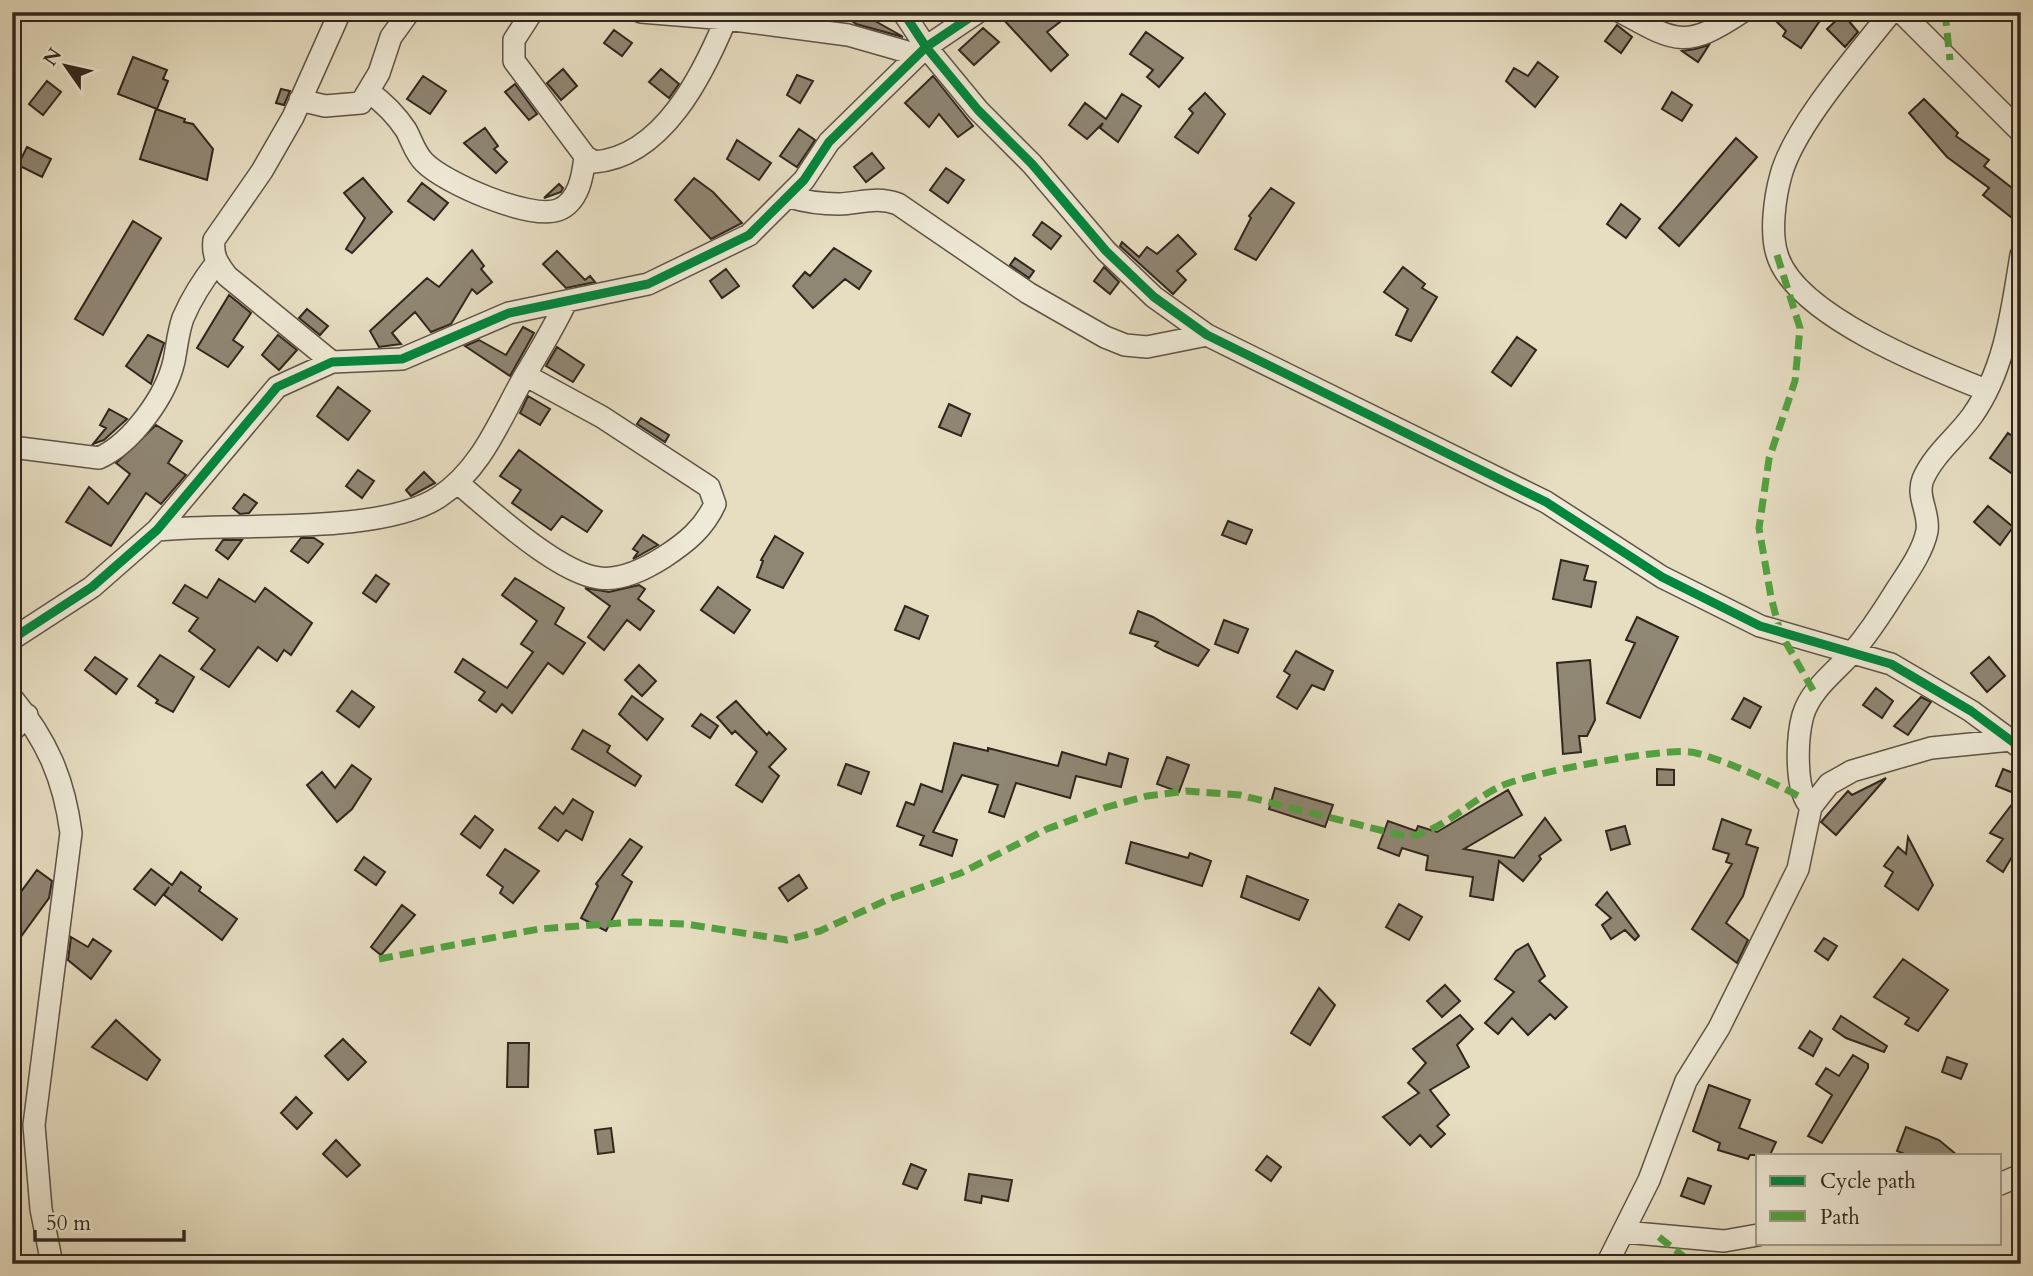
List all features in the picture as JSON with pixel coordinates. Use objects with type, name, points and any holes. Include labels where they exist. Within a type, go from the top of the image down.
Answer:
[{"type":"street","points":[[332,362],[228,275],[217,262],[213,250],[214,240],[262,171],[293,117],[340,12]]},
{"type":"street","points":[[300,100],[325,106],[361,103],[379,73],[391,37],[409,12]]},
{"type":"street","points":[[532,12],[514,40],[514,61],[585,156],[594,162],[623,156],[646,142],[691,88],[726,19]]},
{"type":"street","points":[[641,12],[726,19],[848,35],[922,51]]},
{"type":"street","points":[[903,12],[922,51],[1106,251],[1154,297],[1207,335],[1546,502],[1662,577],[1760,626],[1891,664],[1971,711],[2016,744]]},
{"type":"street","points":[[12,639],[92,587],[157,530],[277,387],[332,362],[402,359],[509,313],[648,284],[749,236],[790,197],[829,142],[922,51],[978,12]]},
{"type":"street","points":[[1621,12],[1672,38],[1693,38],[1714,30],[1742,12]]},
{"type":"street","points":[[1891,12],[1824,99],[1781,174],[1775,219],[1777,255],[1798,286],[1831,315],[1876,343],[1928,368],[1986,390]]},
{"type":"street","points":[[1901,12],[2021,132]]},
{"type":"street","points":[[369,92],[393,112],[425,164],[440,175],[502,202],[550,212],[560,209],[571,201],[579,188],[585,156]]},
{"type":"street","points":[[790,197],[807,202],[840,204],[884,199],[898,204],[1028,293],[1076,322],[1125,345],[1147,347],[1207,335]]},
{"type":"street","points":[[1811,807],[1803,799],[1800,785],[1803,715],[1814,692],[1853,651],[1900,583],[1927,531],[1920,489],[1927,470],[1972,416],[1997,368],[2010,322],[2021,255]]},
{"type":"street","points":[[12,447],[99,458],[109,453],[146,414],[165,386],[182,321],[199,285],[217,262]]},
{"type":"street","points":[[157,530],[202,525],[370,521],[410,511],[439,498],[458,483],[478,461],[525,375],[549,339],[566,302]]},
{"type":"street","points":[[458,483],[553,557],[578,573],[600,578],[625,576],[651,565],[706,524],[715,504],[709,487],[602,417],[525,375]]},
{"type":"street","points":[[12,698],[27,715],[51,756],[66,792],[71,833],[34,1125],[41,1209],[51,1264]]},
{"type":"street","points":[[12,731],[27,715]]},
{"type":"street","points":[[1607,1264],[1649,1180],[1686,1081],[1718,1028],[1798,869],[1811,807],[1829,784],[1852,771],[1931,748],[2016,744]]},
{"type":"street","points":[[2002,1183],[2021,1175]]},
{"type":"street","points":[[1624,1232],[1724,1241],[1756,1235]]},
{"type":"building","points":[[859,12],[903,37],[856,24],[852,21]]},
{"type":"building","points":[[1011,12],[1073,12],[1047,32],[1068,55],[1051,71],[1003,19]]},
{"type":"building","points":[[1767,12],[1826,12],[1801,48],[1783,36],[1786,31]]},
{"type":"building","points":[[1843,14],[1858,32],[1845,47],[1827,29]]},
{"type":"building","points":[[1617,25],[1632,37],[1621,53],[1605,41]]},
{"type":"building","points":[[983,28],[999,42],[974,65],[959,50]]},
{"type":"building","points":[[614,30],[632,43],[622,56],[604,43]]},
{"type":"building","points":[[1146,32],[1183,58],[1159,87],[1147,77],[1153,70],[1130,54]]},
{"type":"building","points":[[1709,45],[1698,62],[1682,51],[1695,49]]},
{"type":"building","points":[[133,57],[167,70],[163,79],[168,81],[157,109],[118,94]]},
{"type":"building","points":[[1538,62],[1558,77],[1535,107],[1506,81],[1514,68],[1528,76]]},
{"type":"building","points":[[563,69],[577,86],[561,100],[547,83]]},
{"type":"building","points":[[661,69],[679,84],[669,98],[649,82]]},
{"type":"building","points":[[797,75],[813,81],[800,103],[787,95]]},
{"type":"building","points":[[423,76],[446,91],[430,114],[407,99]]},
{"type":"building","points":[[933,76],[973,126],[958,137],[939,114],[929,127],[905,103]]},
{"type":"building","points":[[47,81],[61,92],[43,115],[29,104]]},
{"type":"building","points":[[515,84],[537,114],[529,120],[505,92]]},
{"type":"building","points":[[281,89],[290,91],[284,105],[276,103]]},
{"type":"building","points":[[1672,92],[1692,105],[1682,121],[1662,109]]},
{"type":"building","points":[[1205,93],[1225,114],[1198,153],[1175,137],[1193,113],[1189,109]]},
{"type":"building","points":[[1122,94],[1141,106],[1118,142],[1100,128],[1103,123],[1087,139],[1069,125],[1085,103],[1106,119]]},
{"type":"building","points":[[1924,99],[1958,133],[1956,136],[1989,160],[1984,166],[2021,195],[2021,225],[1983,195],[1989,188],[1947,157],[1909,113]]},
{"type":"building","points":[[156,109],[193,124],[213,149],[207,180],[140,159]]},
{"type":"building","points":[[485,128],[498,146],[494,149],[507,162],[496,173],[464,143]]},
{"type":"building","points":[[799,129],[815,140],[797,167],[780,156]]},
{"type":"building","points":[[1736,138],[1757,157],[1679,246],[1659,228]]},
{"type":"building","points":[[737,140],[771,163],[759,180],[727,159]]},
{"type":"building","points":[[27,147],[51,159],[42,177],[18,165]]},
{"type":"building","points":[[872,153],[884,168],[866,182],[854,167]]},
{"type":"building","points":[[946,168],[964,180],[948,203],[930,190]]},
{"type":"building","points":[[363,178],[392,212],[352,253],[346,249],[365,218],[344,193]]},
{"type":"building","points":[[694,178],[713,192],[742,223],[711,239],[675,200]]},
{"type":"building","points":[[422,183],[448,203],[434,220],[408,201]]},
{"type":"building","points":[[559,184],[563,188],[561,192],[544,198]]},
{"type":"building","points":[[1271,188],[1294,203],[1256,260],[1235,249],[1251,218],[1249,216]]},
{"type":"building","points":[[1621,204],[1640,219],[1626,238],[1607,224]]},
{"type":"building","points":[[133,221],[161,238],[103,335],[75,319]]},
{"type":"building","points":[[1042,222],[1061,236],[1051,249],[1033,235]]},
{"type":"building","points":[[1178,235],[1196,254],[1177,271],[1186,280],[1173,294],[1120,246],[1122,242],[1139,257],[1147,247],[1157,254]]},
{"type":"building","points":[[834,248],[871,271],[859,289],[845,279],[813,308],[793,286],[805,272],[810,276]]},
{"type":"building","points":[[472,250],[484,266],[481,269],[492,282],[477,294],[472,289],[451,324],[431,332],[415,312],[392,333],[401,344],[379,347],[370,331],[427,278],[439,287]]},
{"type":"building","points":[[557,251],[585,280],[590,276],[595,282],[566,288],[543,264]]},
{"type":"building","points":[[1015,258],[1034,271],[1029,278],[1010,265]]},
{"type":"building","points":[[1104,267],[1119,282],[1110,294],[1094,281]]},
{"type":"building","points":[[1403,267],[1425,284],[1422,288],[1437,297],[1411,341],[1396,335],[1408,309],[1384,292]]},
{"type":"building","points":[[726,269],[739,286],[722,298],[710,281]]},
{"type":"building","points":[[229,295],[251,313],[233,340],[243,347],[228,367],[197,348]]},
{"type":"building","points":[[307,309],[328,326],[320,335],[299,318]]},
{"type":"building","points":[[523,327],[534,333],[510,376],[465,346],[479,340],[506,355]]},
{"type":"building","points":[[148,335],[164,343],[151,384],[126,366]]},
{"type":"building","points":[[278,335],[297,350],[279,370],[262,355]]},
{"type":"building","points":[[1517,337],[1536,350],[1511,386],[1492,372]]},
{"type":"building","points":[[557,347],[584,365],[573,382],[546,366]]},
{"type":"building","points":[[338,387],[370,411],[348,440],[317,416]]},
{"type":"building","points":[[528,396],[550,409],[540,425],[520,413]]},
{"type":"building","points":[[949,404],[970,414],[961,436],[939,427]]},
{"type":"building","points":[[109,409],[127,419],[104,440],[93,444],[106,428],[100,425]]},
{"type":"building","points":[[641,418],[669,435],[665,442],[637,424]]},
{"type":"building","points":[[156,425],[182,441],[168,463],[186,475],[161,504],[146,493],[111,546],[66,522],[89,487],[108,504],[130,474],[116,463]]},
{"type":"building","points":[[2008,433],[2021,442],[2021,480],[1990,458]]},
{"type":"building","points":[[519,450],[602,511],[587,532],[562,516],[551,530],[512,503],[521,490],[500,476]]},
{"type":"building","points":[[358,470],[374,481],[362,498],[346,486]]},
{"type":"building","points":[[424,472],[435,483],[411,496],[406,490]]},
{"type":"building","points":[[244,494],[257,503],[249,513],[240,514],[233,508]]},
{"type":"building","points":[[1988,506],[2013,527],[2000,545],[1974,522]]},
{"type":"building","points":[[1228,521],[1252,530],[1246,544],[1222,535]]},
{"type":"building","points":[[643,535],[658,545],[633,559],[638,552],[633,549]]},
{"type":"building","points":[[775,536],[803,553],[783,588],[757,577],[763,561],[761,560]]},
{"type":"building","points":[[301,538],[314,538],[323,544],[308,563],[291,551]]},
{"type":"building","points":[[223,540],[242,540],[228,559],[216,550]]},
{"type":"building","points":[[1561,560],[1588,566],[1584,580],[1596,582],[1591,607],[1553,599]]},
{"type":"building","points":[[376,575],[389,584],[376,602],[363,593]]},
{"type":"building","points":[[515,578],[564,608],[555,624],[585,643],[563,674],[548,663],[512,713],[502,704],[496,712],[479,700],[485,692],[455,672],[463,659],[507,688],[533,652],[521,644],[537,621],[502,595]]},
{"type":"building","points":[[219,579],[255,602],[265,588],[312,623],[291,655],[284,650],[277,661],[258,647],[229,687],[201,669],[215,650],[189,631],[198,618],[173,603],[185,585],[207,598]]},
{"type":"building","points":[[639,585],[645,589],[638,599],[654,611],[640,630],[627,620],[604,650],[588,637],[610,606],[585,588],[609,592]]},
{"type":"building","points":[[718,587],[750,610],[734,633],[701,610]]},
{"type":"building","points":[[905,606],[928,616],[919,639],[895,630]]},
{"type":"building","points":[[1138,611],[1209,650],[1198,666],[1155,646],[1158,642],[1130,633]]},
{"type":"building","points":[[1637,617],[1678,637],[1640,718],[1607,703],[1635,643],[1626,640]]},
{"type":"building","points":[[1224,620],[1248,629],[1238,653],[1215,644]]},
{"type":"building","points":[[1296,651],[1333,671],[1324,690],[1312,685],[1297,709],[1277,697],[1290,675],[1284,671]]},
{"type":"building","points":[[160,655],[194,677],[173,712],[156,703],[158,700],[138,686]]},
{"type":"building","points":[[95,657],[127,679],[116,694],[85,670]]},
{"type":"building","points":[[1989,657],[2005,676],[1987,692],[1971,673]]},
{"type":"building","points":[[1590,660],[1595,720],[1587,736],[1579,736],[1581,752],[1563,754],[1557,663]]},
{"type":"building","points":[[639,665],[656,681],[642,696],[625,680]]},
{"type":"building","points":[[1876,688],[1893,701],[1882,718],[1863,705]]},
{"type":"building","points":[[352,691],[374,707],[359,727],[337,711]]},
{"type":"building","points":[[632,696],[663,719],[647,740],[619,714]]},
{"type":"building","points":[[1921,697],[1931,702],[1908,735],[1894,726]]},
{"type":"building","points":[[1744,698],[1761,707],[1750,728],[1732,719]]},
{"type":"building","points":[[736,701],[767,735],[769,732],[786,749],[769,767],[779,776],[762,802],[736,785],[757,752],[735,731],[732,734],[717,717]]},
{"type":"building","points":[[701,714],[718,726],[710,738],[692,726]]},
{"type":"building","points":[[583,730],[610,746],[607,752],[641,776],[635,786],[572,749]]},
{"type":"building","points":[[954,743],[988,751],[988,748],[1058,766],[1062,752],[1106,765],[1109,753],[1128,759],[1121,787],[1076,776],[1070,798],[1016,783],[1004,817],[989,812],[998,785],[962,775],[933,832],[957,840],[952,856],[920,845],[924,836],[897,826],[906,802],[914,805],[921,784],[942,792]]},
{"type":"building","points":[[1167,757],[1189,765],[1179,792],[1157,784]]},
{"type":"building","points":[[846,764],[869,772],[861,794],[838,785]]},
{"type":"building","points":[[352,765],[371,779],[352,809],[337,822],[307,785],[322,772],[335,788]]},
{"type":"building","points":[[1657,769],[1674,770],[1674,785],[1657,785]]},
{"type":"building","points":[[2003,769],[2021,776],[2021,863],[2013,855],[2003,872],[1987,861],[2003,839],[1990,833],[2019,795],[1996,786]]},
{"type":"building","points":[[1886,778],[1836,835],[1821,822],[1848,791],[1852,795]]},
{"type":"building","points":[[1275,788],[1333,805],[1325,827],[1269,809]]},
{"type":"building","points":[[1508,790],[1522,815],[1464,849],[1514,858],[1545,818],[1561,840],[1539,856],[1541,859],[1523,881],[1499,861],[1493,900],[1470,896],[1473,877],[1426,870],[1428,856],[1402,848],[1399,856],[1378,848],[1388,821],[1416,831],[1418,826],[1437,832]]},
{"type":"building","points":[[573,799],[593,812],[582,840],[566,830],[558,841],[539,828],[555,807],[563,814]]},
{"type":"building","points":[[475,816],[493,830],[480,848],[461,834]]},
{"type":"building","points":[[1722,819],[1751,830],[1746,844],[1758,848],[1743,896],[1726,923],[1748,940],[1737,963],[1692,929],[1732,864],[1726,862],[1729,854],[1713,849]]},
{"type":"building","points":[[1625,826],[1630,844],[1611,850],[1606,831]]},
{"type":"building","points":[[1908,837],[1933,885],[1918,910],[1885,886],[1893,872],[1884,866],[1898,847],[1906,854]]},
{"type":"building","points":[[630,839],[642,847],[622,875],[632,882],[606,931],[581,918],[598,886],[596,884]]},
{"type":"building","points":[[1131,842],[1188,858],[1190,853],[1211,861],[1202,886],[1126,863]]},
{"type":"building","points":[[505,849],[539,871],[513,903],[500,893],[503,887],[487,875]]},
{"type":"building","points":[[364,857],[385,872],[376,885],[355,870]]},
{"type":"building","points":[[151,869],[172,885],[181,872],[201,887],[199,891],[237,919],[222,940],[164,895],[169,887],[155,905],[134,889]]},
{"type":"building","points":[[37,870],[52,881],[49,898],[12,949],[12,904]]},
{"type":"building","points":[[799,875],[807,888],[788,901],[779,888]]},
{"type":"building","points":[[1247,876],[1308,900],[1299,920],[1241,897]]},
{"type":"building","points":[[1607,892],[1639,936],[1635,940],[1625,930],[1611,939],[1602,925],[1611,918],[1596,905]]},
{"type":"building","points":[[1399,904],[1422,917],[1409,940],[1386,927]]},
{"type":"building","points":[[402,905],[415,915],[381,955],[371,947]]},
{"type":"building","points":[[71,937],[88,947],[93,939],[111,951],[91,979],[68,960]]},
{"type":"building","points":[[1824,938],[1837,946],[1828,960],[1815,951]]},
{"type":"building","points":[[1528,944],[1545,976],[1539,981],[1567,1007],[1555,1019],[1550,1014],[1528,1035],[1512,1018],[1498,1034],[1485,1023],[1514,992],[1495,979],[1516,951]]},
{"type":"building","points":[[1903,959],[1948,990],[1918,1031],[1905,1024],[1909,1018],[1874,997]]},
{"type":"building","points":[[1445,985],[1460,1001],[1442,1017],[1427,1001]]},
{"type":"building","points":[[1319,988],[1335,1005],[1310,1045],[1291,1033]]},
{"type":"building","points":[[1460,1015],[1473,1029],[1457,1045],[1469,1067],[1430,1090],[1449,1115],[1437,1126],[1445,1134],[1431,1147],[1420,1135],[1410,1145],[1383,1117],[1419,1093],[1408,1083],[1426,1063],[1413,1049]]},
{"type":"building","points":[[1841,1016],[1887,1046],[1884,1052],[1846,1038],[1833,1029]]},
{"type":"building","points":[[116,1020],[160,1060],[147,1080],[92,1047]]},
{"type":"building","points":[[1810,1031],[1822,1039],[1813,1056],[1799,1048]]},
{"type":"building","points":[[343,1039],[366,1062],[348,1080],[325,1056]]},
{"type":"building","points":[[508,1043],[529,1043],[528,1087],[507,1087]]},
{"type":"building","points":[[1853,1055],[1868,1064],[1868,1068],[1822,1143],[1808,1136],[1832,1095],[1816,1084],[1826,1068],[1839,1076]]},
{"type":"building","points":[[1947,1057],[1967,1064],[1961,1079],[1942,1072]]},
{"type":"building","points":[[1709,1085],[1750,1100],[1739,1128],[1776,1142],[1770,1154],[1750,1155],[1748,1159],[1718,1150],[1720,1143],[1693,1131]]},
{"type":"building","points":[[296,1097],[312,1113],[297,1129],[281,1113]]},
{"type":"building","points":[[1906,1127],[1939,1140],[1956,1154],[1904,1154],[1897,1151]]},
{"type":"building","points":[[611,1128],[614,1152],[598,1154],[595,1130]]},
{"type":"building","points":[[336,1140],[360,1165],[347,1177],[323,1154]]},
{"type":"building","points":[[1267,1156],[1281,1167],[1271,1181],[1256,1170]]},
{"type":"building","points":[[911,1164],[926,1170],[917,1189],[903,1184]]},
{"type":"building","points":[[969,1174],[1012,1180],[1008,1201],[982,1196],[981,1203],[965,1200]]},
{"type":"building","points":[[1688,1178],[1711,1186],[1704,1204],[1681,1196]]},
{"type":"marked path","points":[[1945,12],[1950,60]]},
{"type":"marked path","points":[[1777,255],[1800,328],[1795,381],[1769,459],[1759,528],[1780,632],[1814,692]]},
{"type":"marked path","points":[[379,959],[539,929],[634,922],[686,924],[787,940],[820,931],[889,899],[961,873],[1047,829],[1147,796],[1186,791],[1240,795],[1408,837],[1433,829],[1489,792],[1516,781],[1595,763],[1652,754],[1690,752],[1714,758],[1765,779],[1803,799]]},
{"type":"marked path","points":[[1659,1237],[1693,1264]]},
{"type":"cycle path","points":[[903,12],[926,47],[978,110],[1032,164],[1106,251],[1154,297],[1207,335],[1546,502],[1662,577],[1760,626],[1891,664],[1971,711],[2021,748]]},
{"type":"cycle path","points":[[12,639],[92,587],[157,530],[277,387],[332,362],[402,359],[509,313],[648,284],[749,235],[804,180],[829,142],[926,47],[978,12]]}]
